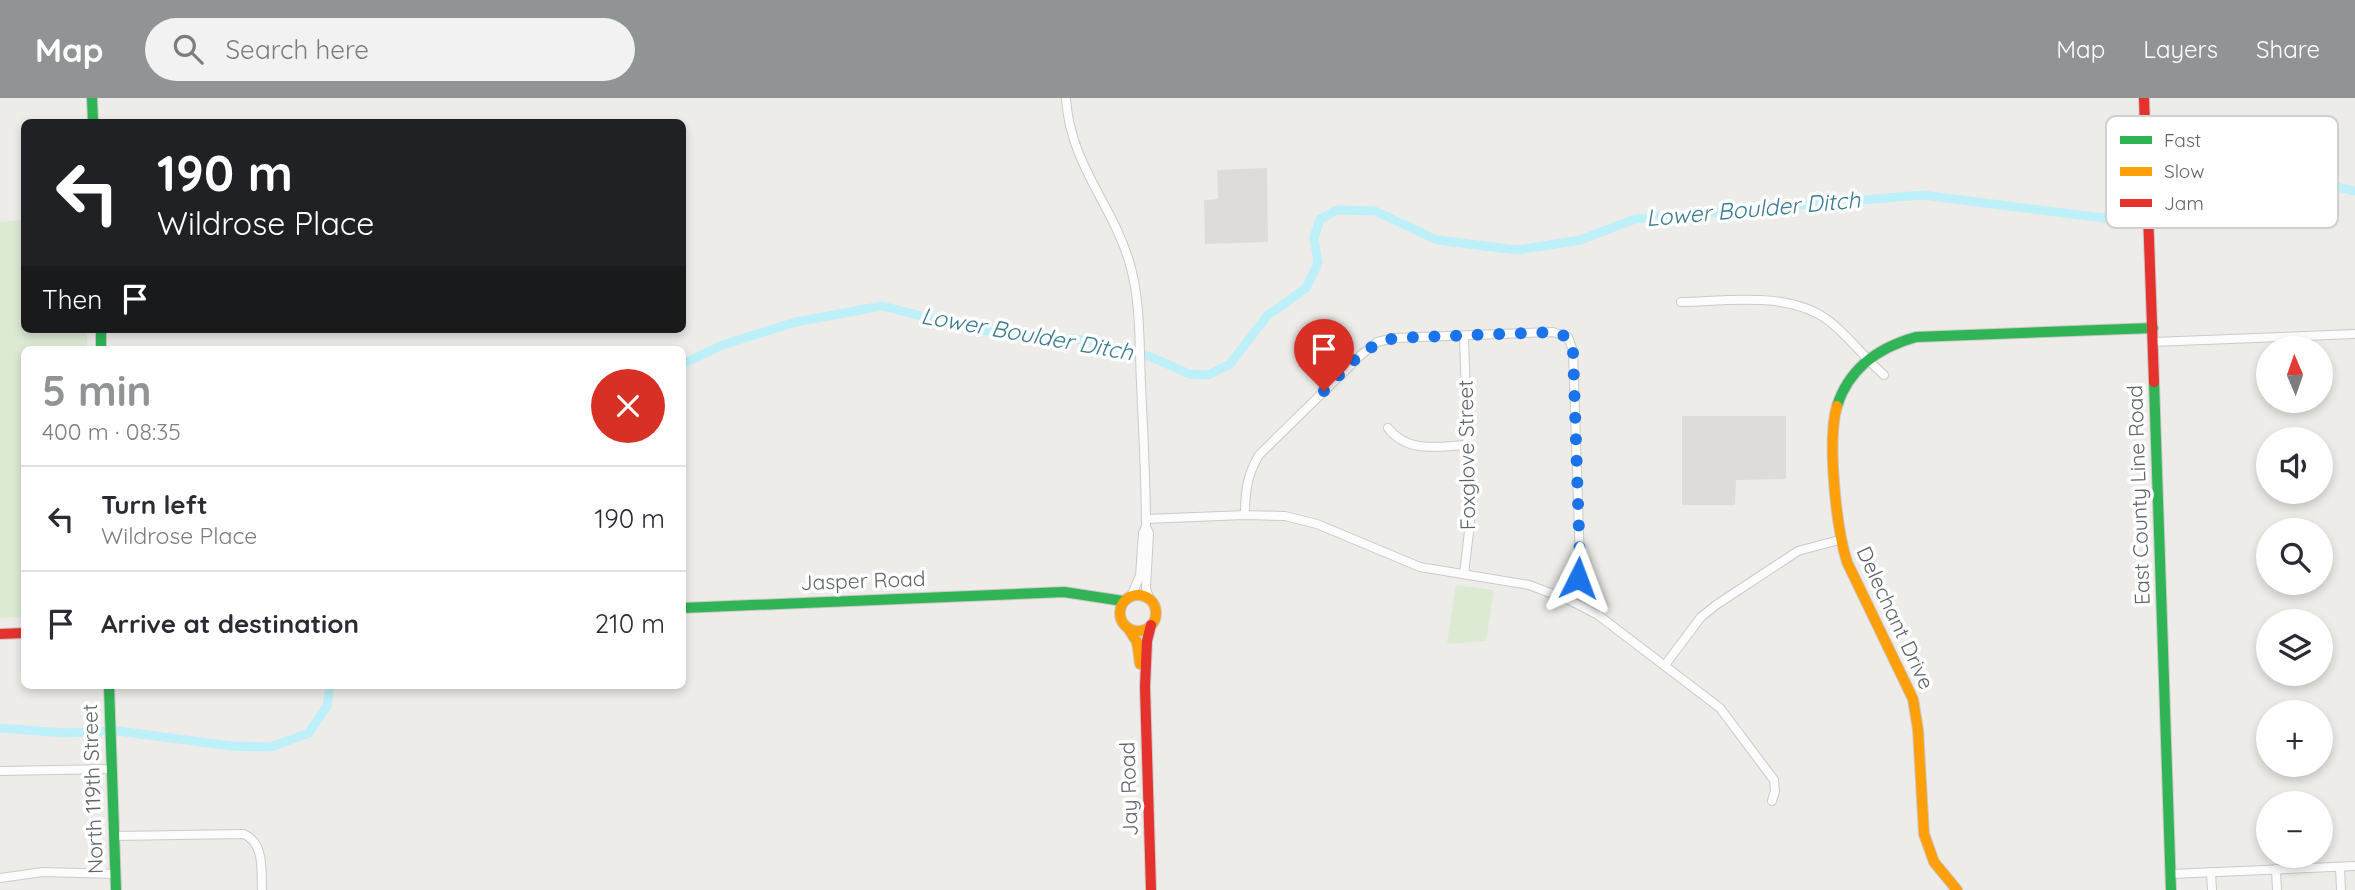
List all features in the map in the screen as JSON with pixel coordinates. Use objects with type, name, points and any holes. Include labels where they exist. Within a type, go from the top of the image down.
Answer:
[{"type":"street","points":[[92,98],[93,119]]},
{"type":"street","points":[[1066,98],[1075,148],[1129,258],[1137,296],[1146,523],[1149,533],[1146,588],[1156,611],[1151,625],[1143,630],[1125,624],[1120,610],[1140,576],[1146,523]]},
{"type":"street","name":"East County Line Road","points":[[2144,98],[2145,116]]},
{"type":"street","name":"East County Line Road","points":[[2149,228],[2171,890]]},
{"type":"street","points":[[1681,302],[1778,301],[1802,305],[1815,311],[1841,331],[1866,360],[1884,375]]},
{"type":"street","name":"Delechant Drive","points":[[1957,890],[1934,862],[1924,834],[1918,730],[1913,699],[1839,540],[1834,430],[1839,401],[1850,379],[1866,360],[1890,344],[1916,337],[2153,328]]},
{"type":"street","points":[[1245,515],[1245,488],[1259,455],[1377,342],[1395,338],[1553,332],[1568,337],[1573,351],[1580,562],[1578,578],[1569,600]]},
{"type":"street","points":[[2153,342],[2355,334]]},
{"type":"street","name":"Foxglove Street","points":[[1464,336],[1470,523],[1464,574]]},
{"type":"street","points":[[1388,428],[1396,439],[1407,445],[1468,445]]},
{"type":"street","points":[[1146,523],[1245,515],[1286,516],[1317,524],[1420,567],[1529,585],[1569,600],[1598,615],[1720,708],[1774,780],[1772,801]]},
{"type":"street","points":[[1665,665],[1701,617],[1716,604],[1798,551],[1839,540]]},
{"type":"street","name":"Jasper Road","points":[[686,608],[1052,592],[1127,599]]},
{"type":"street","name":"Jasper Road","points":[[1044,594],[1104,606],[1116,613],[1125,624]]},
{"type":"street","points":[[1127,599],[1140,594],[1149,598]]},
{"type":"street","name":"Jay Road","points":[[1125,624],[1137,642],[1141,679],[1145,687]]},
{"type":"street","name":"Jay Road","points":[[1151,625],[1146,641],[1145,687],[1151,890]]},
{"type":"street","points":[[0,634],[21,633]]},
{"type":"street","name":"North 119th Street","points":[[109,689],[116,890]]},
{"type":"street","points":[[0,771],[112,769]]},
{"type":"street","points":[[114,836],[244,834],[252,838],[258,846],[262,890]]},
{"type":"street","points":[[2171,874],[2355,866]]},
{"type":"street","points":[[2340,867],[2341,890]]},
{"type":"street","points":[[2276,869],[2277,890]]},
{"type":"street","points":[[0,878],[43,872],[116,874]]},
{"type":"street","points":[[2211,872],[2212,890]]},
{"type":"shaded area","points":[[1267,168],[1268,242],[1205,244],[1204,200],[1218,199],[1217,170]]},
{"type":"shaded area","points":[[1682,416],[1786,416],[1786,479],[1736,480],[1735,505],[1682,505]]},
{"type":"green space","points":[[21,220],[21,333],[87,333],[87,346],[21,346],[21,617],[0,618],[0,222]]},
{"type":"green space","points":[[1456,585],[1494,590],[1486,641],[1447,644]]},
{"type":"waterway","name":"Lower Boulder Ditch","points":[[2338,187],[2355,191]]},
{"type":"waterway","name":"Lower Boulder Ditch","points":[[686,362],[725,344],[796,322],[882,306],[977,330],[1093,341],[1151,357],[1189,374],[1208,375],[1230,364],[1267,316],[1306,288],[1318,263],[1314,237],[1320,219],[1337,210],[1375,211],[1437,240],[1517,250],[1580,240],[1635,219],[1923,195],[2106,217]]},
{"type":"waterway","name":"Lower Boulder Ditch","points":[[118,731],[231,746],[271,747],[309,733],[327,706],[330,689]]},
{"type":"waterway","name":"Lower Boulder Ditch","points":[[0,728],[64,733],[102,731]]},
{"type":"traffic: fast","points":[[92,98],[93,119]]},
{"type":"traffic: fast","points":[[1837,406],[1849,381],[1868,361],[1878,353],[1916,337],[2153,328]]},
{"type":"traffic: fast","points":[[101,333],[101,346]]},
{"type":"traffic: fast","points":[[2154,382],[2171,890]]},
{"type":"traffic: fast","points":[[686,608],[1064,592],[1123,601]]},
{"type":"traffic: fast","points":[[109,689],[116,890]]},
{"type":"traffic: slow","points":[[1837,406],[1833,461],[1836,506],[1843,547],[1847,562],[1913,699],[1918,730],[1924,834],[1934,862],[1957,890]]},
{"type":"traffic: slow","points":[[1138,595],[1151,600],[1156,613],[1151,626],[1138,631],[1125,626],[1120,613],[1125,600],[1138,595]]},
{"type":"traffic: slow","points":[[1128,628],[1137,642],[1140,664]]},
{"type":"traffic: jam","points":[[2144,98],[2145,116]]},
{"type":"traffic: jam","points":[[2149,228],[2154,382]]},
{"type":"traffic: jam","points":[[1151,625],[1147,641],[1145,687],[1151,890]]},
{"type":"traffic: jam","points":[[0,634],[21,633]]},
{"type":"route","points":[[1324,391],[1377,342],[1395,338],[1553,332],[1568,337],[1573,351],[1580,562],[1578,578]]}]
